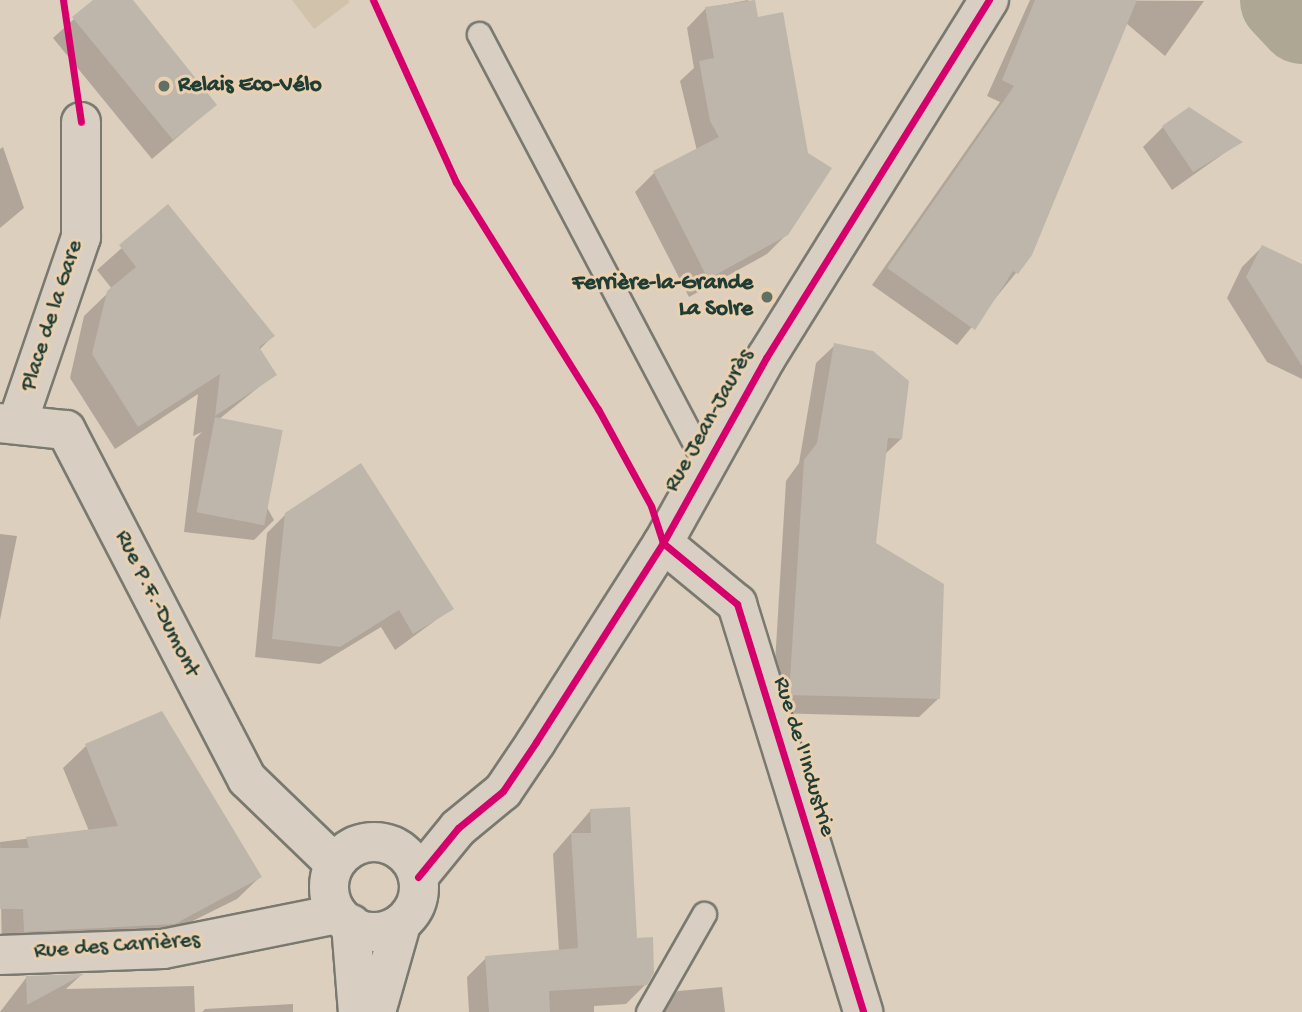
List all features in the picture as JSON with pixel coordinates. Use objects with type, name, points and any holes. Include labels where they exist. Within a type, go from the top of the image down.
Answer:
[{"type":"street","name":"Rue Jean-Jaurès","points":[[361,879],[458,828],[503,790],[663,543],[766,358],[989,0]]},
{"type":"street","name":"Place de la Gare","points":[[9,424],[82,237],[81,122]]},
{"type":"street","name":"Rue P.F.-Dumont","points":[[9,424],[66,430],[247,779],[361,879]]},
{"type":"street","name":"Rue de l'Industrie","points":[[663,543],[737,604],[863,1012]]},
{"type":"street","points":[[361,879],[367,932],[401,924]]},
{"type":"street","points":[[361,879],[418,894],[401,924],[376,1012]]},
{"type":"street","points":[[358,1012],[361,879]]},
{"type":"street","name":"Rue des Carrières","points":[[0,955],[163,948],[275,929],[361,879]]},
{"type":"lane","points":[[479,34],[707,466]]},
{"type":"lane","points":[[648,1012],[704,914]]},
{"type":"shaded area","points":[[292,0],[348,0],[350,2],[314,29]]},
{"type":"building","name":"Relais Eco-Vélo","points":[[93,0],[133,0],[217,105],[173,140],[72,17]]},
{"type":"building","points":[[755,0],[758,17],[783,12],[808,153],[832,168],[788,235],[708,279],[653,171],[719,137],[710,121],[699,61],[714,58],[705,7]]},
{"type":"building","points":[[1035,0],[1137,0],[1032,255],[1018,274],[1013,271],[975,330],[887,268],[1014,86],[1002,80]]},
{"type":"building","points":[[1189,107],[1243,142],[1193,172],[1162,126]]},
{"type":"building","points":[[168,204],[275,336],[259,347],[277,375],[215,416],[220,374],[138,427],[92,354],[107,291],[136,267],[119,245]]},
{"type":"building","points":[[1262,245],[1302,264],[1302,366],[1246,277]]},
{"type":"building","points":[[834,343],[873,351],[909,381],[902,439],[888,438],[876,543],[944,584],[940,699],[789,695],[804,460],[817,443]]},
{"type":"building","points":[[215,417],[283,430],[264,525],[196,512]]},
{"type":"building","points":[[361,463],[454,609],[413,634],[399,610],[340,647],[272,639],[285,513]]},
{"type":"building","points":[[162,711],[262,877],[175,924],[24,932],[23,909],[0,909],[0,848],[29,848],[26,837],[118,826],[85,744]]},
{"type":"building","points":[[630,807],[637,938],[653,937],[654,973],[647,985],[549,991],[550,1012],[489,1012],[485,956],[578,948],[571,833],[591,833],[590,809]]},
{"type":"building","points":[[84,974],[27,1005],[26,976]]},
{"type":"waterway","points":[[1284,0],[1302,19]]},
{"type":"cycle path","points":[[63,0],[81,122]]},
{"type":"cycle path","points":[[373,0],[456,182],[598,409],[651,506],[663,543]]},
{"type":"cycle path","points":[[418,877],[458,828],[503,791],[536,742],[663,543],[766,358],[989,0]]},
{"type":"cycle path","points":[[663,543],[737,604],[863,1012]]},
{"type":"place","name":"Relais Eco-Vélo","points":[[164,86]]},
{"type":"place","name":"Ferrière-la-Grande La Solre","points":[[767,297]]}]
